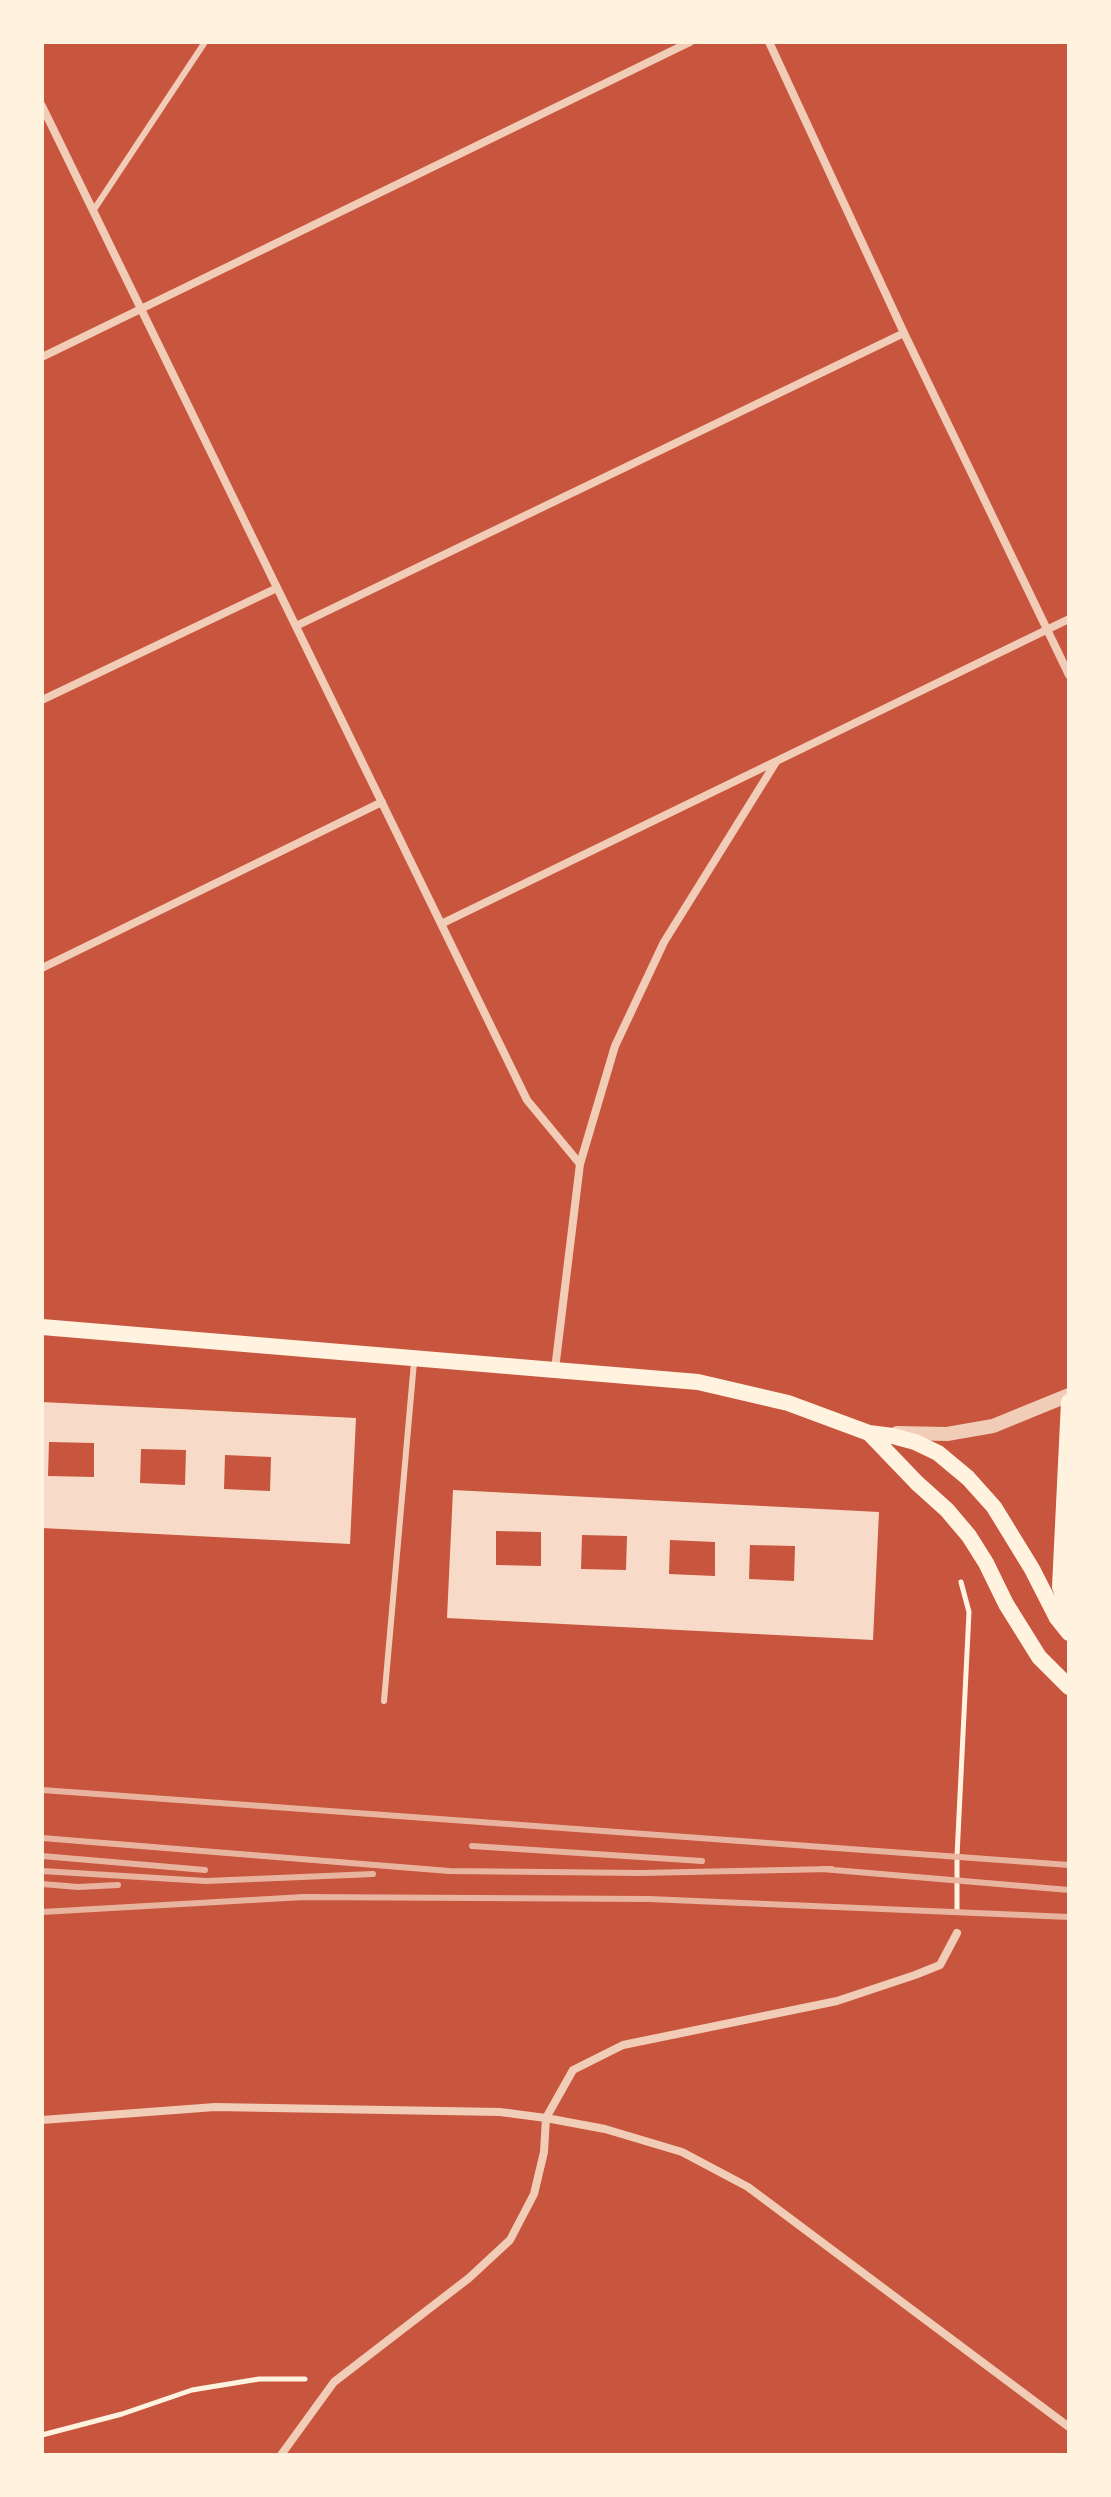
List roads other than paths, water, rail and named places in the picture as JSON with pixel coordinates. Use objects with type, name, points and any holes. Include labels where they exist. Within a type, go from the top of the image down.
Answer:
[{"type":"main road","points":[[42,1327],[698,1382],[743,1391],[829,1416],[869,1433],[915,1442],[938,1453],[968,1478],[994,1507],[1032,1569],[1057,1618],[1069,1633]]},
{"type":"main road","points":[[1069,1402],[1060,1587],[1069,1611]]},
{"type":"main road","points":[[869,1433],[969,1536],[1039,1657],[1069,1687]]},
{"type":"street","points":[[42,357],[690,42]]},
{"type":"street","points":[[769,42],[904,333],[1069,675]]},
{"type":"street","points":[[42,106],[527,1100],[580,1164]]},
{"type":"street","points":[[296,626],[904,333]]},
{"type":"street","points":[[42,700],[277,588]]},
{"type":"street","points":[[441,924],[1069,619]]},
{"type":"street","points":[[555,1369],[580,1164],[615,1046],[664,942],[776,761]]},
{"type":"street","points":[[42,968],[382,802]]},
{"type":"street","points":[[869,1433],[947,1434],[993,1426],[1069,1395]]},
{"type":"street","points":[[281,2455],[334,2382],[469,2278],[510,2240],[534,2194],[544,2152],[546,2118],[573,2070],[623,2045],[837,2001],[915,1975],[940,1965],[957,1933]]},
{"type":"street","points":[[42,2120],[215,2107],[500,2112],[605,2129],[682,2152],[748,2187],[1069,2427]]},
{"type":"lane","points":[[93,211],[205,42]]},
{"type":"lane","points":[[384,1701],[414,1358]]},
{"type":"railway","points":[[42,1790],[1069,1865]]},
{"type":"railway","points":[[42,1838],[449,1871],[641,1873],[832,1869]]},
{"type":"railway","points":[[472,1846],[702,1861]]},
{"type":"railway","points":[[42,1856],[205,1870]]},
{"type":"railway","points":[[822,1869],[1069,1890]]},
{"type":"railway","points":[[42,1871],[206,1881],[373,1874]]},
{"type":"railway","points":[[42,1884],[78,1887],[118,1885]]},
{"type":"railway","points":[[42,1912],[304,1897],[649,1899],[1069,1917]]}]
